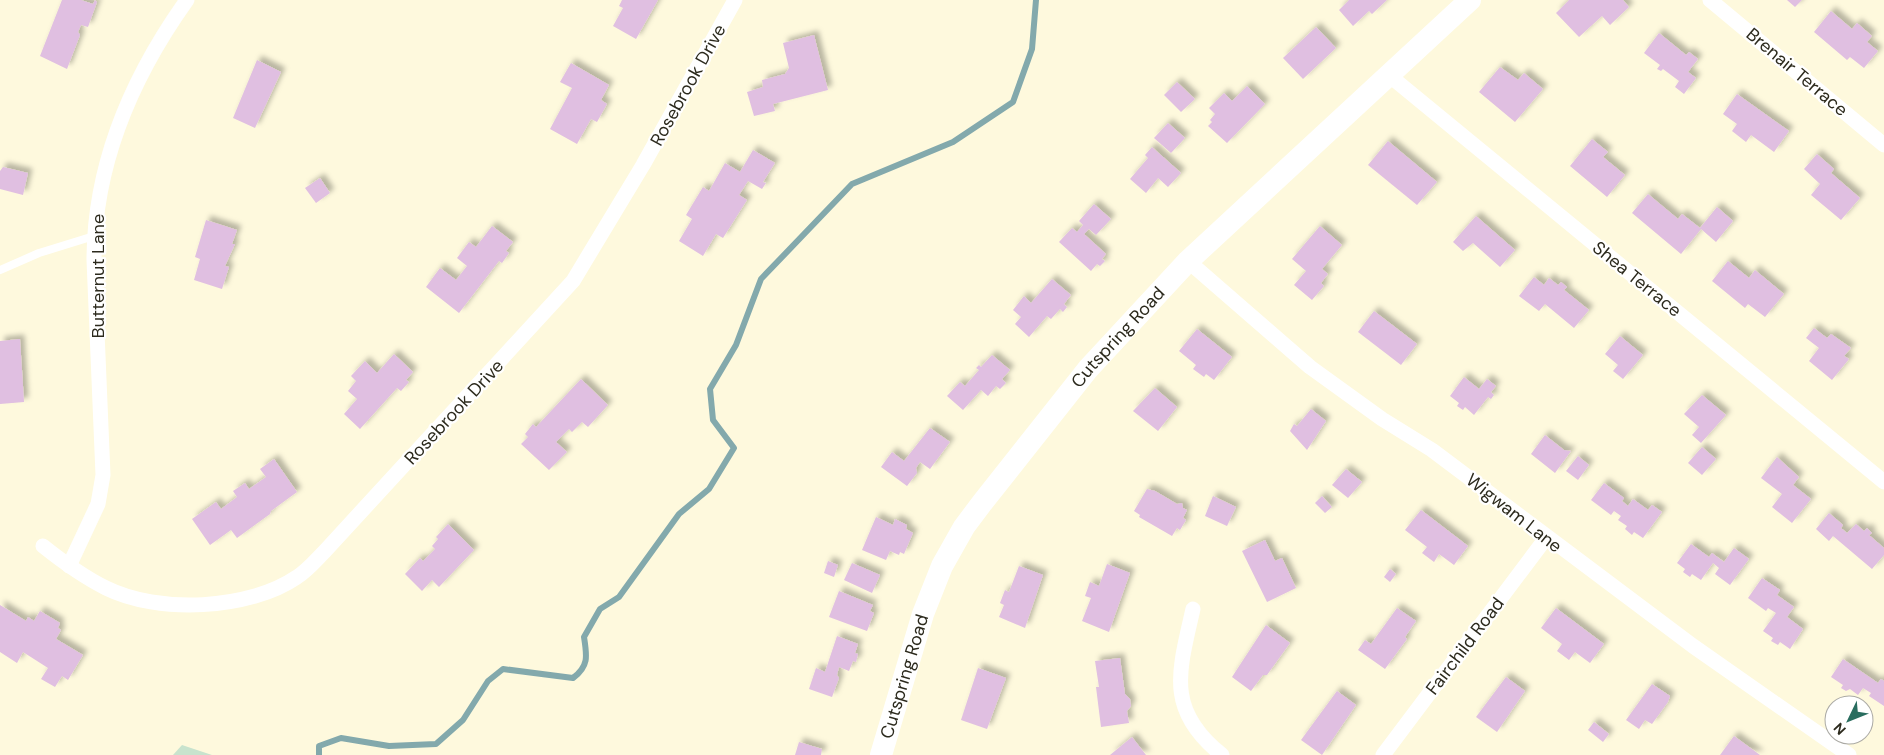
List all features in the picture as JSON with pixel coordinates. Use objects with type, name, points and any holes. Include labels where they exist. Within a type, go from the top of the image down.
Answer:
[{"type":"street","name":"Butternut Lane","points":[[69,566],[98,504],[103,475],[94,236],[100,190],[119,125],[132,92],[187,0]]},
{"type":"street","name":"Rosebrook Drive","points":[[43,546],[69,566],[108,589],[138,599],[182,604],[215,604],[255,596],[296,578],[312,565],[573,281],[592,253],[648,157],[735,0]]},
{"type":"street","name":"Cutspring Road","points":[[881,755],[923,614],[942,566],[964,527],[1088,369],[1188,261],[1470,0]]},
{"type":"street","name":"Brenair Terrace","points":[[1710,0],[1884,144]]},
{"type":"street","name":"Shea Terrace","points":[[1390,76],[1884,482]]},
{"type":"street","name":"Wigwam Lane","points":[[1188,261],[1310,367],[1382,419],[1432,450],[1546,538],[1693,646],[1849,755]]},
{"type":"street","name":"Fairchild Road","points":[[1383,755],[1546,538]]},
{"type":"street","points":[[1193,610],[1180,671],[1182,699],[1192,722],[1207,743],[1222,755]]},
{"type":"lane","points":[[0,270],[38,253],[94,236]]},
{"type":"green space","points":[[182,745],[212,755],[173,755]]},
{"type":"building","points":[[62,0],[81,0],[93,4],[95,0],[97,2],[88,27],[81,25],[78,32],[80,35],[67,69],[40,56]]},
{"type":"building","points":[[622,0],[658,0],[636,39],[613,26],[623,8],[619,6]]},
{"type":"building","points":[[1349,0],[1387,0],[1372,14],[1369,11],[1353,26],[1339,10]]},
{"type":"building","points":[[1569,0],[1623,0],[1629,7],[1610,25],[1602,16],[1579,37],[1556,13]]},
{"type":"building","points":[[1787,0],[1802,0],[1795,7]]},
{"type":"building","points":[[1831,11],[1852,29],[1857,23],[1872,36],[1867,42],[1878,51],[1864,68],[1850,57],[1847,60],[1814,32]]},
{"type":"building","points":[[1316,27],[1336,48],[1303,79],[1283,58]]},
{"type":"building","points":[[1659,33],[1686,55],[1689,52],[1698,59],[1688,72],[1696,78],[1684,94],[1675,87],[1679,81],[1663,69],[1661,71],[1657,69],[1660,65],[1644,53]]},
{"type":"building","points":[[814,35],[828,90],[773,104],[775,111],[754,116],[747,92],[763,87],[762,80],[785,74],[789,68],[783,43]]},
{"type":"building","points":[[257,60],[281,72],[255,128],[233,118]]},
{"type":"building","points":[[571,63],[609,85],[601,100],[607,104],[597,122],[591,119],[577,144],[550,129],[572,88],[560,82]]},
{"type":"building","points":[[1500,67],[1518,80],[1524,73],[1543,89],[1515,122],[1479,92]]},
{"type":"building","points":[[1177,82],[1195,99],[1181,112],[1164,95]]},
{"type":"building","points":[[1247,86],[1265,104],[1227,143],[1208,126],[1215,114],[1209,108],[1224,93],[1232,101]]},
{"type":"building","points":[[1737,94],[1789,131],[1774,152],[1751,135],[1746,142],[1732,131],[1737,124],[1723,114]]},
{"type":"building","points":[[1168,123],[1185,138],[1171,153],[1154,138]]},
{"type":"building","points":[[1592,139],[1608,152],[1603,157],[1625,175],[1607,197],[1570,166]]},
{"type":"building","points":[[1388,141],[1437,182],[1417,205],[1368,165]]},
{"type":"building","points":[[1152,147],[1181,173],[1168,187],[1158,178],[1146,193],[1130,179],[1148,158],[1145,155]]},
{"type":"building","points":[[753,150],[775,163],[763,182],[766,183],[762,189],[748,181],[739,195],[747,200],[723,238],[716,234],[703,256],[679,241],[692,219],[686,215],[703,187],[709,191],[725,163],[740,172]]},
{"type":"building","points":[[1817,154],[1834,169],[1831,173],[1860,198],[1841,220],[1811,195],[1820,184],[1804,169]]},
{"type":"building","points":[[3,167],[28,173],[23,195],[0,189],[0,171]]},
{"type":"building","points":[[320,178],[330,193],[316,203],[305,188]]},
{"type":"building","points":[[1648,194],[1678,219],[1682,214],[1700,228],[1717,207],[1733,221],[1716,242],[1701,229],[1681,254],[1632,213]]},
{"type":"building","points":[[1094,204],[1111,219],[1096,235],[1089,229],[1084,234],[1106,254],[1102,259],[1105,261],[1100,266],[1097,264],[1091,271],[1059,242],[1072,228],[1077,232],[1083,225],[1079,221]]},
{"type":"building","points":[[1476,216],[1515,250],[1500,267],[1473,243],[1463,251],[1453,242]]},
{"type":"building","points":[[206,220],[237,230],[232,244],[235,244],[225,266],[229,267],[222,289],[194,280],[200,259],[195,257]]},
{"type":"building","points":[[492,226],[513,242],[506,251],[509,253],[502,263],[499,261],[459,313],[426,287],[440,268],[456,280],[467,266],[457,258],[469,242],[476,247]]},
{"type":"building","points":[[1320,226],[1342,245],[1322,269],[1328,274],[1321,283],[1324,286],[1312,300],[1294,285],[1306,271],[1292,259]]},
{"type":"building","points":[[1728,261],[1749,278],[1755,270],[1784,294],[1765,317],[1748,304],[1745,308],[1712,281]]},
{"type":"building","points":[[1534,277],[1544,285],[1549,278],[1558,285],[1561,282],[1567,287],[1564,290],[1589,310],[1574,328],[1545,304],[1539,311],[1519,296]]},
{"type":"building","points":[[1052,279],[1071,295],[1064,304],[1067,307],[1063,312],[1060,309],[1051,319],[1047,316],[1029,337],[1015,324],[1021,317],[1013,310],[1024,296],[1031,303]]},
{"type":"building","points":[[1374,311],[1417,344],[1401,365],[1358,332]]},
{"type":"building","points":[[1814,328],[1827,338],[1831,334],[1851,348],[1844,356],[1849,359],[1832,380],[1809,361],[1819,348],[1806,338]]},
{"type":"building","points":[[1197,329],[1232,357],[1214,380],[1206,374],[1204,377],[1193,369],[1196,365],[1179,351]]},
{"type":"building","points":[[1620,336],[1643,355],[1623,379],[1613,371],[1618,365],[1605,354]]},
{"type":"building","points":[[20,339],[24,402],[0,404],[0,341]]},
{"type":"building","points":[[394,354],[413,372],[406,380],[409,382],[401,391],[397,388],[360,429],[344,414],[357,399],[348,391],[356,381],[351,376],[365,361],[377,373]]},
{"type":"building","points":[[992,355],[1010,370],[1002,379],[1006,383],[1000,389],[996,386],[988,396],[981,390],[963,410],[947,396],[960,382],[965,386],[979,370],[976,368],[979,365],[981,367]]},
{"type":"building","points":[[1464,377],[1479,389],[1487,379],[1496,386],[1491,392],[1494,395],[1491,399],[1488,397],[1474,415],[1465,407],[1463,410],[1457,406],[1459,403],[1450,396]]},
{"type":"building","points":[[581,379],[608,405],[588,427],[582,422],[572,432],[569,429],[556,442],[567,452],[549,470],[521,444],[528,437],[525,434],[533,424],[536,427]]},
{"type":"building","points":[[1155,388],[1177,407],[1158,431],[1133,411]]},
{"type":"building","points":[[1702,395],[1726,415],[1701,443],[1692,435],[1699,427],[1684,414]]},
{"type":"building","points":[[1311,409],[1326,421],[1307,450],[1290,431],[1294,424],[1297,426]]},
{"type":"building","points":[[930,428],[950,442],[930,469],[920,462],[916,468],[917,473],[907,486],[881,467],[892,452],[904,461]]},
{"type":"building","points":[[1545,435],[1564,450],[1571,451],[1555,473],[1531,454]]},
{"type":"building","points":[[1702,447],[1716,459],[1702,475],[1688,463]]},
{"type":"building","points":[[1578,456],[1589,465],[1578,480],[1566,471]]},
{"type":"building","points":[[1777,457],[1799,477],[1793,485],[1811,499],[1792,523],[1772,507],[1782,494],[1761,478]]},
{"type":"building","points":[[274,459],[297,492],[237,538],[231,530],[210,545],[192,519],[216,502],[221,509],[237,497],[233,491],[245,483],[249,489],[266,477],[260,469]]},
{"type":"building","points":[[1346,469],[1362,482],[1348,498],[1332,485]]},
{"type":"building","points":[[1604,483],[1624,498],[1622,501],[1628,506],[1633,499],[1648,510],[1652,505],[1662,512],[1643,538],[1634,532],[1632,535],[1625,529],[1627,526],[1618,520],[1621,516],[1614,511],[1611,515],[1591,500]]},
{"type":"building","points":[[1147,489],[1155,491],[1177,504],[1182,503],[1183,508],[1187,510],[1183,518],[1186,520],[1180,530],[1177,528],[1172,536],[1139,517],[1140,515],[1134,511]]},
{"type":"building","points":[[1213,496],[1236,507],[1227,526],[1205,516]]},
{"type":"building","points":[[1322,496],[1332,507],[1325,513],[1315,503]]},
{"type":"building","points":[[1421,510],[1468,546],[1454,565],[1439,554],[1434,562],[1422,553],[1427,547],[1405,530]]},
{"type":"building","points":[[1829,513],[1843,525],[1841,528],[1847,533],[1856,524],[1864,531],[1867,528],[1872,533],[1869,535],[1884,548],[1884,555],[1872,569],[1833,536],[1829,541],[1816,529]]},
{"type":"building","points":[[876,517],[893,525],[895,519],[907,525],[906,529],[913,533],[904,554],[900,552],[899,555],[890,551],[886,560],[862,550]]},
{"type":"building","points":[[448,524],[474,550],[439,587],[432,580],[422,591],[405,574],[420,558],[423,561],[435,549],[432,546],[438,539],[436,537]]},
{"type":"building","points":[[1265,540],[1275,561],[1282,558],[1296,588],[1267,602],[1242,551]]},
{"type":"building","points":[[1691,544],[1709,557],[1712,553],[1724,562],[1734,548],[1749,559],[1730,585],[1715,574],[1719,568],[1713,563],[1701,580],[1692,574],[1690,577],[1683,572],[1685,569],[1677,563]]},
{"type":"building","points":[[828,561],[838,565],[834,577],[824,573]]},
{"type":"building","points":[[852,563],[880,575],[872,593],[844,580]]},
{"type":"building","points":[[1107,564],[1130,573],[1109,632],[1082,621],[1091,598],[1085,596],[1090,582],[1099,586]]},
{"type":"building","points":[[1019,566],[1043,575],[1025,628],[999,617],[1004,605],[1000,603],[1005,590],[1009,592]]},
{"type":"building","points":[[1390,569],[1396,574],[1390,582],[1384,577]]},
{"type":"building","points":[[1762,578],[1780,590],[1777,595],[1794,607],[1787,617],[1803,629],[1790,649],[1780,642],[1778,645],[1771,641],[1773,638],[1763,631],[1776,613],[1768,608],[1766,611],[1748,598]]},
{"type":"building","points":[[839,591],[873,605],[870,611],[874,613],[867,631],[829,617]]},
{"type":"building","points":[[0,605],[26,621],[28,617],[34,621],[40,611],[60,623],[58,628],[61,630],[56,639],[83,655],[68,680],[62,676],[55,687],[41,679],[48,668],[23,652],[17,663],[0,652]]},
{"type":"building","points":[[1397,608],[1416,621],[1405,637],[1407,639],[1385,669],[1358,650],[1365,640],[1371,644]]},
{"type":"building","points":[[1556,608],[1604,644],[1590,663],[1575,652],[1569,660],[1557,651],[1562,644],[1541,628]]},
{"type":"building","points":[[1266,625],[1290,643],[1267,675],[1263,675],[1251,691],[1232,677]]},
{"type":"building","points":[[837,636],[858,644],[855,653],[858,654],[856,662],[853,661],[849,671],[839,667],[837,675],[839,678],[832,697],[809,689],[816,668],[825,672]]},
{"type":"building","points":[[1120,658],[1125,694],[1130,699],[1131,706],[1127,711],[1129,723],[1101,727],[1096,687],[1099,687],[1095,661]]},
{"type":"building","points":[[1843,659],[1878,683],[1881,679],[1884,681],[1884,706],[1874,699],[1874,695],[1870,695],[1871,693],[1863,688],[1858,695],[1850,689],[1846,691],[1841,688],[1843,685],[1831,677]]},
{"type":"building","points":[[978,668],[1006,678],[987,729],[961,720]]},
{"type":"building","points":[[1506,677],[1525,691],[1497,732],[1476,717]]},
{"type":"building","points":[[1652,684],[1670,696],[1668,702],[1652,724],[1645,720],[1639,729],[1626,720]]},
{"type":"building","points":[[1337,691],[1356,705],[1322,755],[1301,740]]},
{"type":"building","points":[[1594,722],[1609,734],[1603,742],[1588,730]]},
{"type":"building","points":[[1734,736],[1760,755],[1720,755]]},
{"type":"building","points":[[1132,737],[1146,755],[1110,755]]},
{"type":"building","points":[[799,742],[822,749],[821,755],[795,755]]},
{"type":"waterway","points":[[319,755],[319,746],[341,738],[389,746],[436,744],[463,720],[488,681],[503,669],[573,678],[578,674],[586,660],[584,637],[600,609],[619,597],[679,514],[709,489],[734,448],[713,420],[710,389],[736,345],[761,279],[852,184],[953,142],[1013,102],[1032,49],[1036,0]]}]
